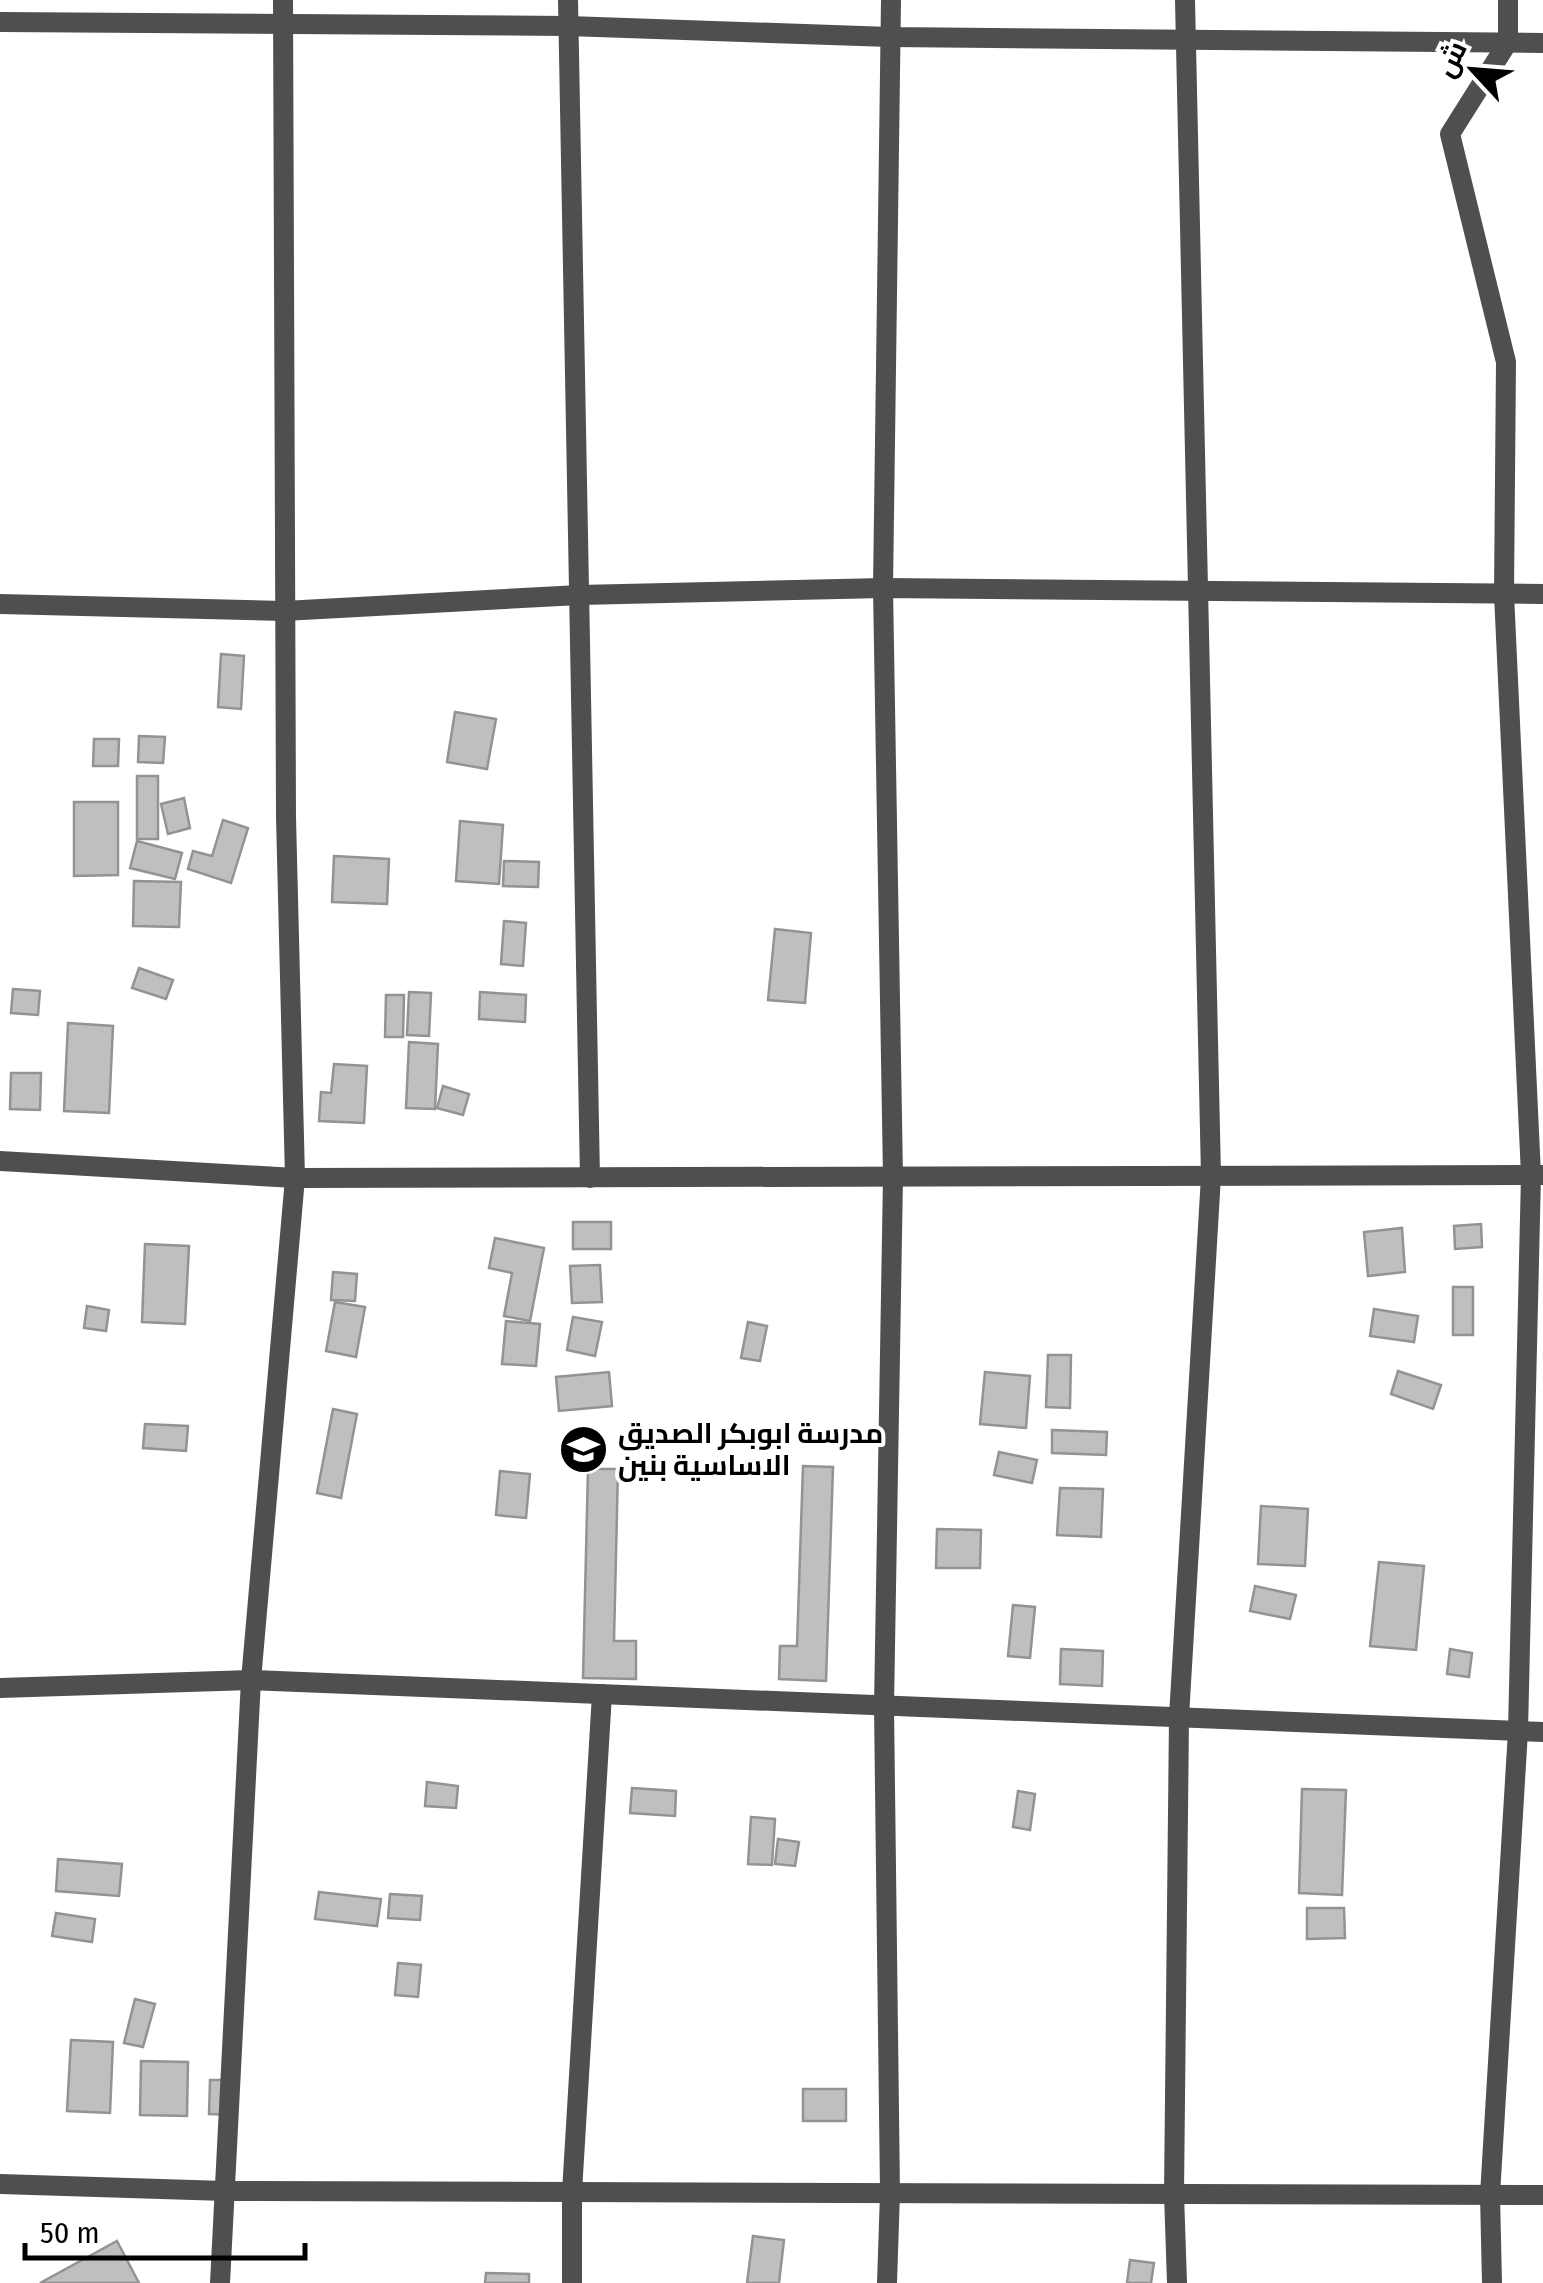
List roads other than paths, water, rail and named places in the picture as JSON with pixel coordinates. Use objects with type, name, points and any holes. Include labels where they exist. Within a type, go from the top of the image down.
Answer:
[{"type":"street","points":[[220,2283],[251,1680],[295,1178],[284,612],[283,0]]},
{"type":"street","points":[[568,0],[590,1178]]},
{"type":"street","points":[[888,2283],[884,1706],[893,1176],[883,588],[890,0]]},
{"type":"street","points":[[1177,2283],[1174,2194],[1179,1717],[1210,1176],[1185,0]]},
{"type":"street","points":[[1492,2283],[1490,2195],[1518,1731],[1537,1175],[1504,594],[1506,362],[1450,134],[1508,42],[1508,0]]},
{"type":"street","points":[[0,22],[568,26],[890,36],[1543,43]]},
{"type":"street","points":[[0,604],[284,612],[579,595],[883,588],[1543,594]]},
{"type":"street","points":[[0,1161],[295,1178],[1537,1175]]},
{"type":"street","points":[[0,1688],[251,1680],[1543,1732]]},
{"type":"street","points":[[572,2283],[572,2192],[602,1694]]},
{"type":"street","points":[[0,2184],[225,2191],[1543,2195]]},
{"type":"place","name":"مدرسة ابوبكر الصديق الاساسية بنين","points":[[583,1449]]}]
